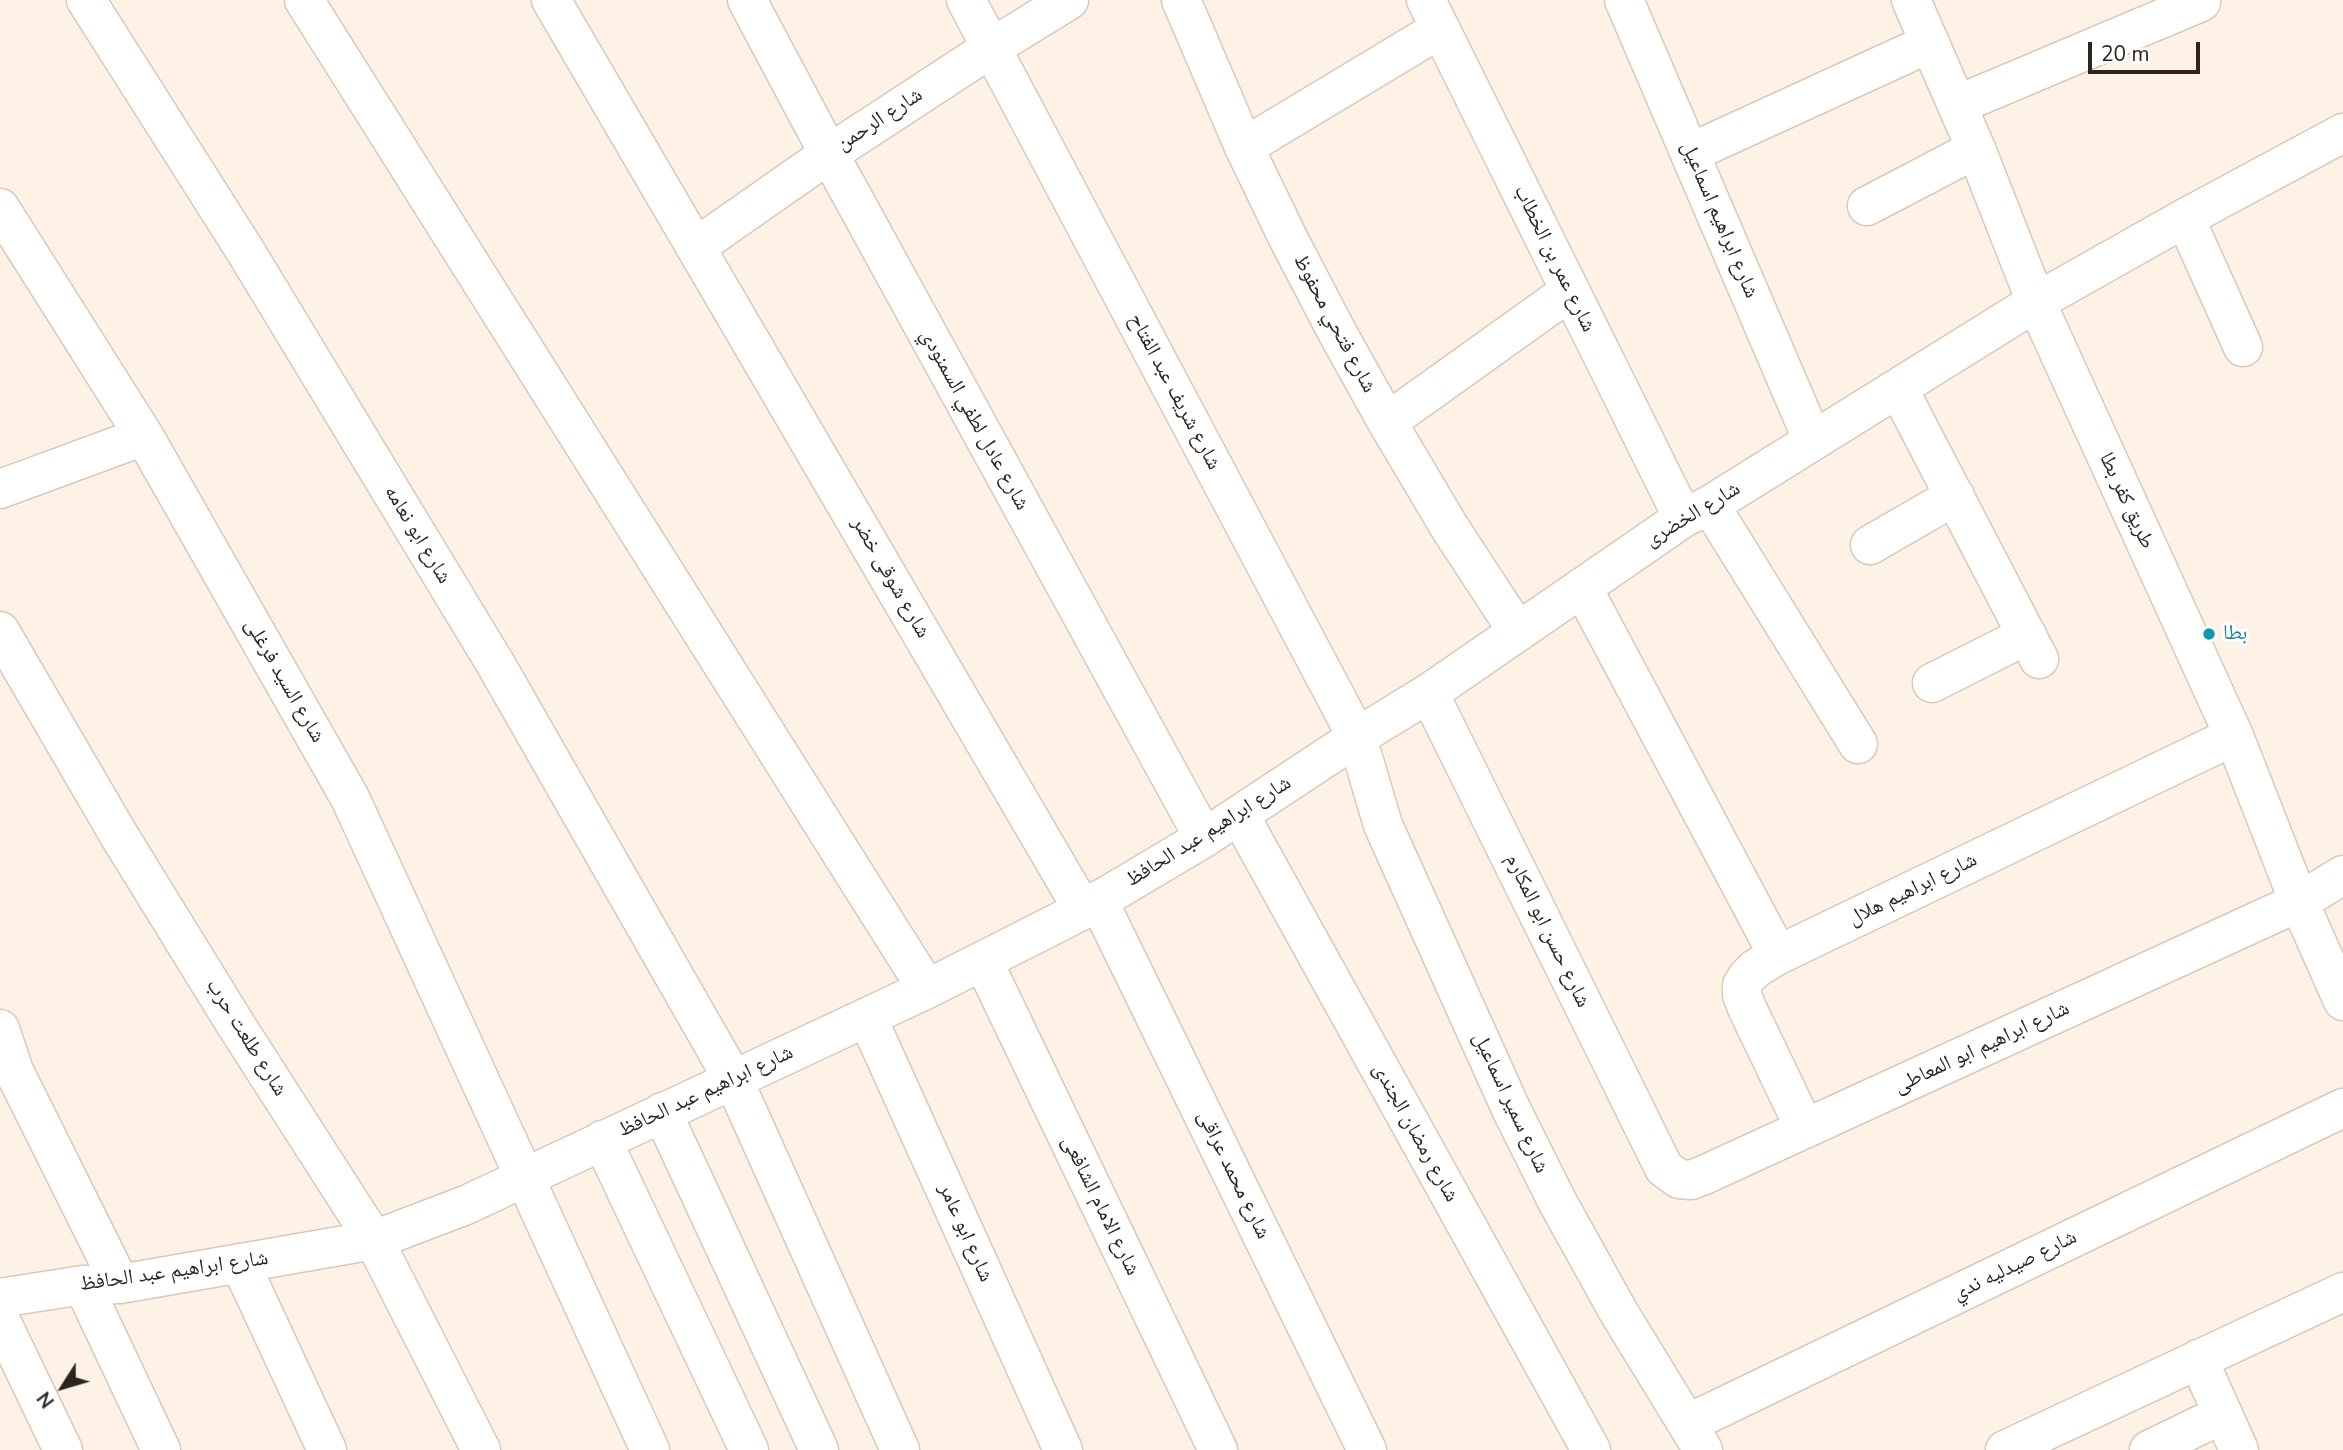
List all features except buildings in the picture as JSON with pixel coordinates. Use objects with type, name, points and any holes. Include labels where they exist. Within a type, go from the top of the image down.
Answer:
[{"type":"street","name":"شارع ابو نعامه","points":[[86,0],[246,252],[495,663],[733,1079],[900,1450]]},
{"type":"street","points":[[304,0],[927,989]]},
{"type":"street","name":"شارع شوقى خضر","points":[[551,0],[1091,905]]},
{"type":"street","name":"شارع عادل لطفي السمنودي","points":[[747,0],[1204,838]]},
{"type":"street","name":"شارع شريف عبد الفتاح","points":[[966,0],[1357,737]]},
{"type":"street","name":"شارع الرحمن","points":[[696,247],[829,154],[1069,0]]},
{"type":"street","name":"شارع فتحي محفوظ","points":[[1181,0],[1244,147],[1289,240],[1387,422],[1450,528],[1518,632]]},
{"type":"street","name":"شارع ابراهيم اسماعيل","points":[[1624,0],[1813,441]]},
{"type":"street","name":"طريق كفر بطا","points":[[1911,0],[1976,149],[2036,302],[2234,736],[2299,902],[2343,1002]]},
{"type":"street","points":[[1956,105],[2201,2]]},
{"type":"street","points":[[1244,147],[1433,14]]},
{"type":"street","name":"شارع عمر بن الخطاب","points":[[1433,14],[1570,290],[1697,511],[1858,744]]},
{"type":"street","points":[[1690,153],[1930,43]]},
{"type":"street","name":"شارع الخضرى","points":[[1357,737],[1429,693],[1697,511],[2036,302],[2343,133]]},
{"type":"street","points":[[1867,206],[1976,149]]},
{"type":"street","name":"شارع السيد فرغلى","points":[[0,208],[144,436],[350,798],[650,1450]]},
{"type":"street","points":[[2185,218],[2243,347]]},
{"type":"street","points":[[1387,422],[1570,290]]},
{"type":"street","points":[[1898,388],[2033,647],[1932,683]]},
{"type":"street","points":[[0,489],[144,436]]},
{"type":"street","points":[[1870,545],[1955,496]]},
{"type":"street","points":[[1582,587],[1778,956]]},
{"type":"street","name":"شارع طلعت حرب","points":[[0,631],[120,837],[236,1025],[374,1240],[481,1450]]},
{"type":"street","name":"شارع حسن ابو المكارم","points":[[1429,693],[1664,1168]]},
{"type":"street","name":"شارع ابراهيم هلال","points":[[1805,1129],[1742,995],[1742,985],[1747,976],[1778,956],[2234,736]]},
{"type":"street","name":"شارع ابراهيم عبد الحافظ","points":[[0,1298],[240,1264],[374,1240],[466,1205],[927,989],[1091,905],[1240,816],[1357,737]]},
{"type":"street","name":"شارع سمير اسماعيل","points":[[1357,737],[1383,825],[1512,1111],[1557,1201],[1618,1311],[1695,1437]]},
{"type":"street","name":"شارع رمضان الجندى","points":[[1240,816],[1591,1450]]},
{"type":"street","name":"شارع ابراهيم ابو المعاطى","points":[[1664,1168],[1679,1179],[1691,1180],[2299,902],[2343,874]]},
{"type":"street","name":"شارع محمد عراقى","points":[[1091,905],[1367,1450]]},
{"type":"street","name":"شارع الامام الشافعى","points":[[982,961],[1219,1450]]},
{"type":"street","name":"شارع ابو عامر","points":[[867,1017],[1063,1450]]},
{"type":"street","points":[[0,1029],[7,1073],[102,1285],[161,1450]]},
{"type":"street","name":"شارع صيدليه ندي","points":[[1695,1437],[2343,1108]]},
{"type":"street","points":[[662,1112],[819,1450]]},
{"type":"street","points":[[602,1140],[749,1450]]},
{"type":"street","points":[[240,1264],[327,1450]]},
{"type":"street","points":[[2005,1450],[2343,1292]]},
{"type":"street","points":[[0,1319],[63,1450]]},
{"type":"street","points":[[2198,1359],[2239,1450]]},
{"type":"street","points":[[2149,1450],[2223,1414]]},
{"type":"place","name":"بطا","points":[[2209,634]]}]
